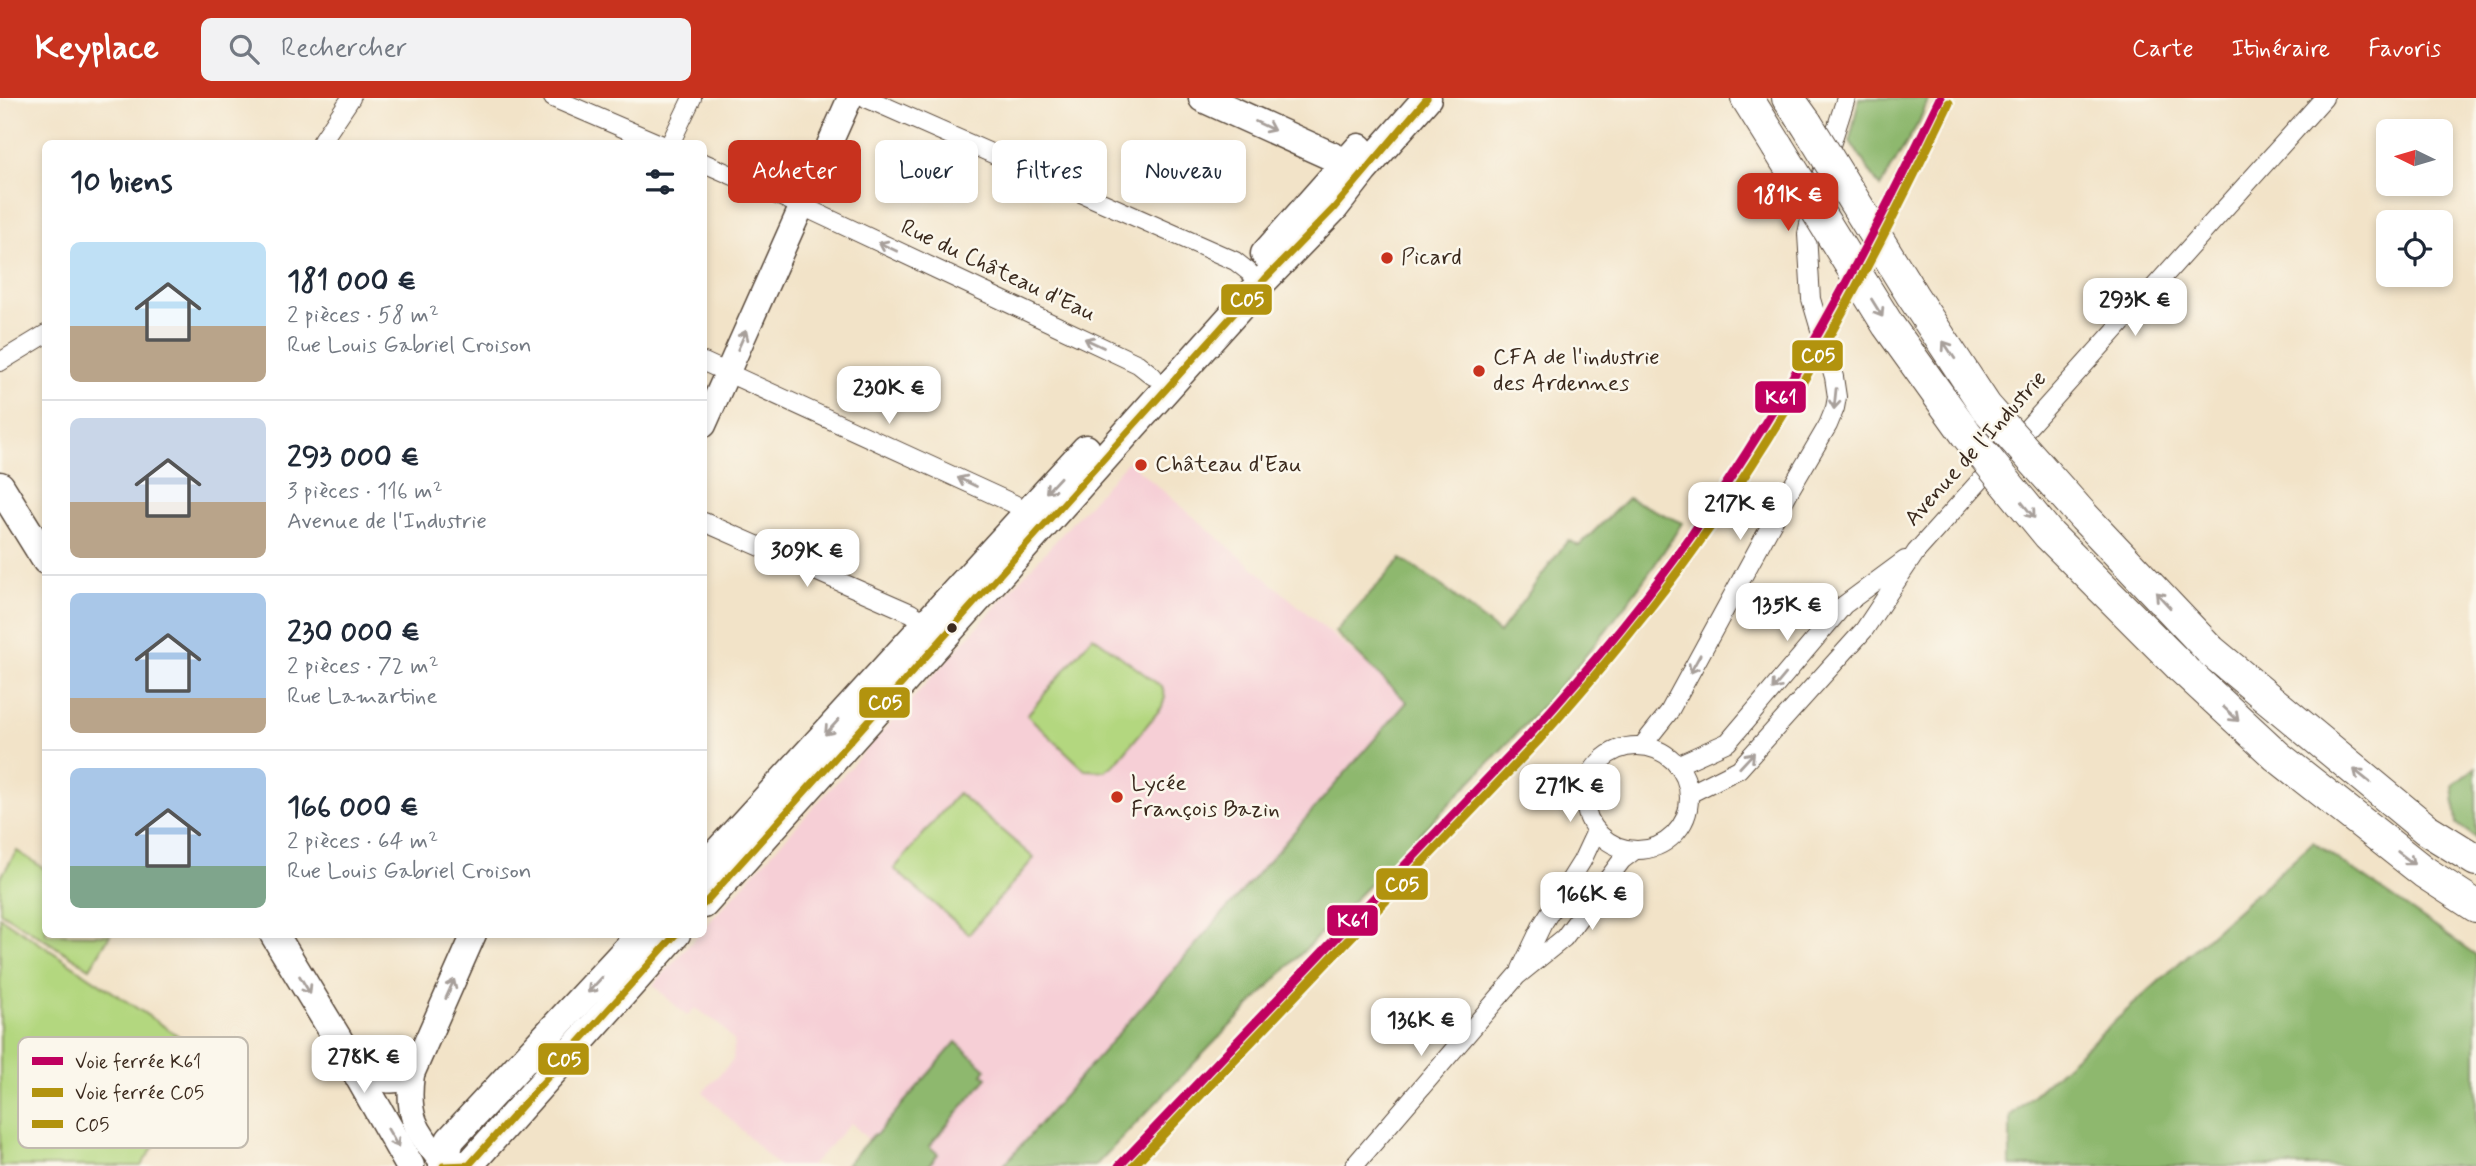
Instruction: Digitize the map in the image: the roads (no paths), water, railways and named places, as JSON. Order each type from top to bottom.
[{"type":"highway","points":[[1747,98],[1888,325],[1967,435],[2049,535],[2181,667],[2277,756],[2424,872],[2476,906]]},
{"type":"highway","points":[[1796,106],[1912,295],[1986,407],[2084,517],[2210,650],[2426,829],[2476,860]]},
{"type":"main road","points":[[1203,98],[1354,167]]},
{"type":"main road","points":[[707,864],[936,629],[1334,208],[1354,167],[1401,98]]},
{"type":"main road","points":[[707,900],[936,629],[1025,515],[1249,272],[1427,98]]},
{"type":"main road","points":[[0,486],[42,547]]},
{"type":"main road","points":[[276,938],[410,1166]]},
{"type":"main road","points":[[444,1166],[469,1165],[636,953],[668,938]]},
{"type":"street","points":[[323,140],[351,98]]},
{"type":"street","points":[[553,98],[651,140]]},
{"type":"street","points":[[672,140],[692,98]]},
{"type":"street","points":[[707,418],[850,98]]},
{"type":"street","points":[[866,98],[1235,261],[1249,272]]},
{"type":"street","points":[[1642,746],[1669,712],[1835,408],[1837,397],[1834,377],[1811,299],[1807,234],[1815,195],[1846,98]]},
{"type":"street","name":"Avenue de l'Industrie","points":[[1689,794],[1739,769],[1864,631],[1916,552],[2324,98]]},
{"type":"street","name":"Rue du Château d'Eau","points":[[707,164],[1139,364],[1153,376]]},
{"type":"street","points":[[0,362],[42,336]]},
{"type":"street","points":[[707,363],[1014,504],[1025,515]]},
{"type":"street","points":[[707,523],[936,629]]},
{"type":"street","name":"Avenue de l'Industrie","points":[[1677,765],[1728,742],[1844,605],[1916,552]]},
{"type":"street","points":[[1642,746],[1655,749],[1677,765],[1689,794],[1688,807],[1676,832],[1665,842],[1651,849],[1620,848],[1596,831],[1587,816],[1584,798],[1591,773],[1608,754],[1625,747],[1642,746]]},
{"type":"street","points":[[1517,976],[1542,925],[1582,861],[1596,831]]},
{"type":"street","points":[[1354,1166],[1517,976],[1563,938],[1622,860],[1635,850]]},
{"type":"street","points":[[444,1166],[411,1117],[409,1097],[412,1074],[472,938]]},
{"type":"street","points":[[336,1036],[360,1063],[385,1080],[399,1082],[412,1074]]},
{"type":"rail line","name":"K61","points":[[1119,1166],[1530,734],[1634,613],[1691,536],[1761,431],[1855,267],[1940,98]]},
{"type":"rail line","name":"C05","points":[[1133,1166],[1538,741],[1660,595],[1734,492],[1802,384],[1864,273],[1949,103]]},
{"type":"place","name":"Picard","points":[[1387,258]]},
{"type":"place","name":"CFA de l'industrie des Ardennes","points":[[1479,371]]},
{"type":"place","name":"Château d'Eau","points":[[1141,465]]},
{"type":"place","name":"Lycée François Bazin","points":[[1117,797]]}]
